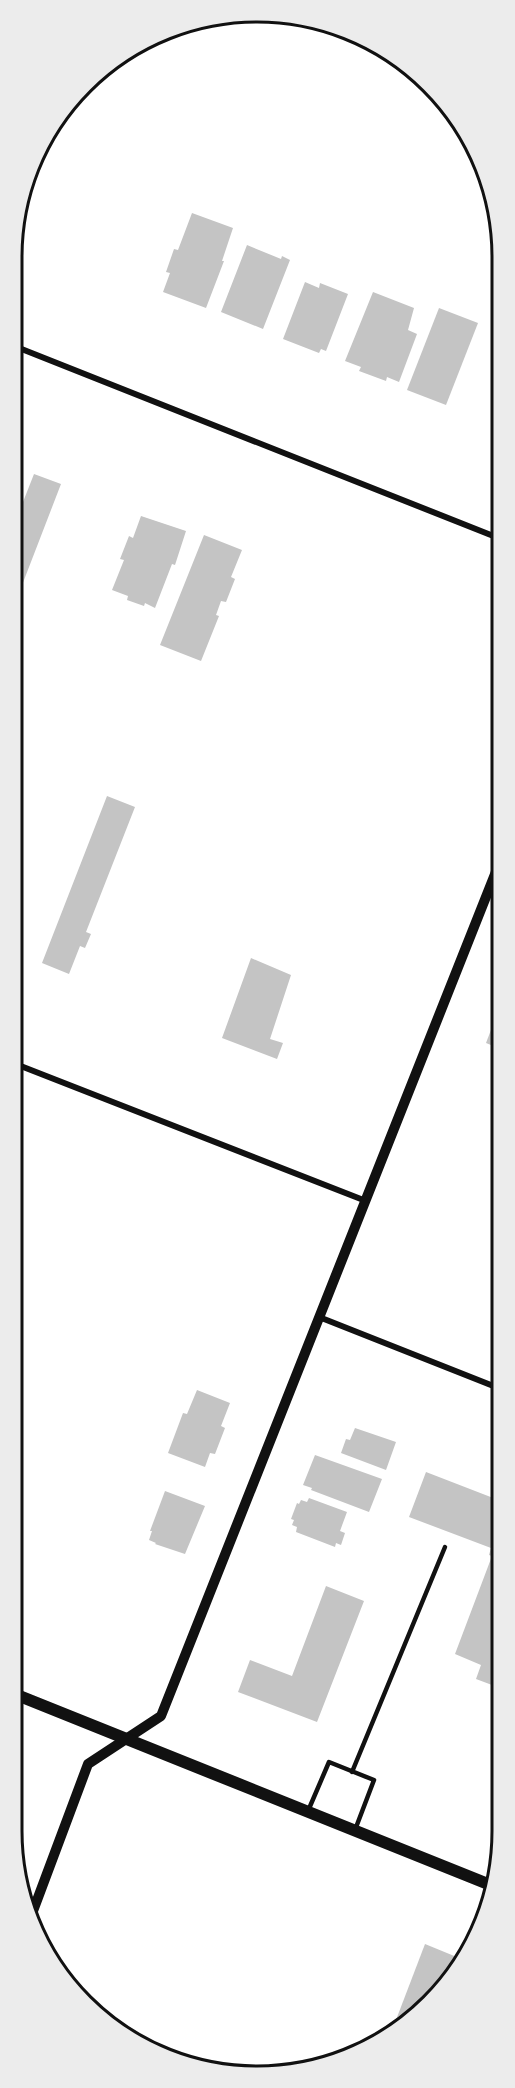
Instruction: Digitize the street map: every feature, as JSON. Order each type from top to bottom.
[{"type":"main road","points":[[22,1697],[486,1883]]},
{"type":"street","points":[[22,349],[492,535]]},
{"type":"street","points":[[35,1906],[88,1764],[161,1716],[492,882]]},
{"type":"street","points":[[22,1067],[366,1201]]},
{"type":"street","points":[[319,1317],[492,1385]]},
{"type":"lane","points":[[352,1772],[445,1547]]},
{"type":"lane","points":[[308,1811],[328,1762],[374,1780],[355,1830]]},
{"type":"building","points":[[192,213],[233,228],[222,261],[224,261],[206,308],[163,292],[170,273],[166,272],[174,249],[178,250]]},
{"type":"building","points":[[247,245],[281,259],[282,256],[290,260],[263,329],[221,312]]},
{"type":"building","points":[[305,282],[319,288],[320,283],[348,294],[326,351],[321,349],[319,353],[283,339]]},
{"type":"building","points":[[373,292],[414,308],[408,330],[417,334],[399,382],[387,377],[386,381],[359,371],[361,367],[345,361]]},
{"type":"building","points":[[439,308],[478,323],[446,405],[407,390]]},
{"type":"building","points":[[34,474],[61,484],[22,585],[22,502]]},
{"type":"building","points":[[141,516],[186,531],[175,565],[172,564],[155,608],[145,603],[144,606],[127,600],[128,596],[112,590],[124,560],[120,559],[129,536],[133,538]]},
{"type":"building","points":[[204,535],[242,550],[231,577],[235,579],[226,602],[221,601],[216,615],[219,616],[201,661],[160,645]]},
{"type":"building","points":[[107,796],[135,807],[86,932],[91,934],[85,948],[80,946],[69,974],[42,963]]},
{"type":"building","points":[[251,958],[291,975],[270,1039],[283,1043],[277,1059],[222,1038]]},
{"type":"building","points":[[492,1027],[492,1045],[486,1043]]},
{"type":"building","points":[[197,1390],[230,1403],[221,1426],[225,1428],[215,1454],[210,1453],[205,1467],[168,1453],[183,1413],[187,1414]]},
{"type":"building","points":[[355,1428],[396,1442],[386,1470],[341,1453],[346,1439],[350,1440]]},
{"type":"building","points":[[315,1455],[382,1479],[369,1512],[303,1485]]},
{"type":"building","points":[[426,1472],[492,1498],[492,1556],[489,1555],[491,1548],[409,1517]]},
{"type":"building","points":[[165,1491],[205,1506],[185,1554],[149,1540],[152,1531],[150,1531]]},
{"type":"building","points":[[309,1498],[347,1512],[340,1531],[345,1533],[341,1545],[336,1543],[335,1547],[296,1532],[297,1527],[292,1525],[294,1520],[291,1519],[297,1503],[299,1504],[301,1500],[307,1502]]},
{"type":"building","points":[[492,1556],[492,1685],[476,1679],[481,1665],[455,1654]]},
{"type":"building","points":[[326,1586],[364,1601],[317,1722],[238,1692],[250,1660],[292,1676]]},
{"type":"building","points":[[425,1944],[456,1957],[424,1997],[396,2021]]}]
